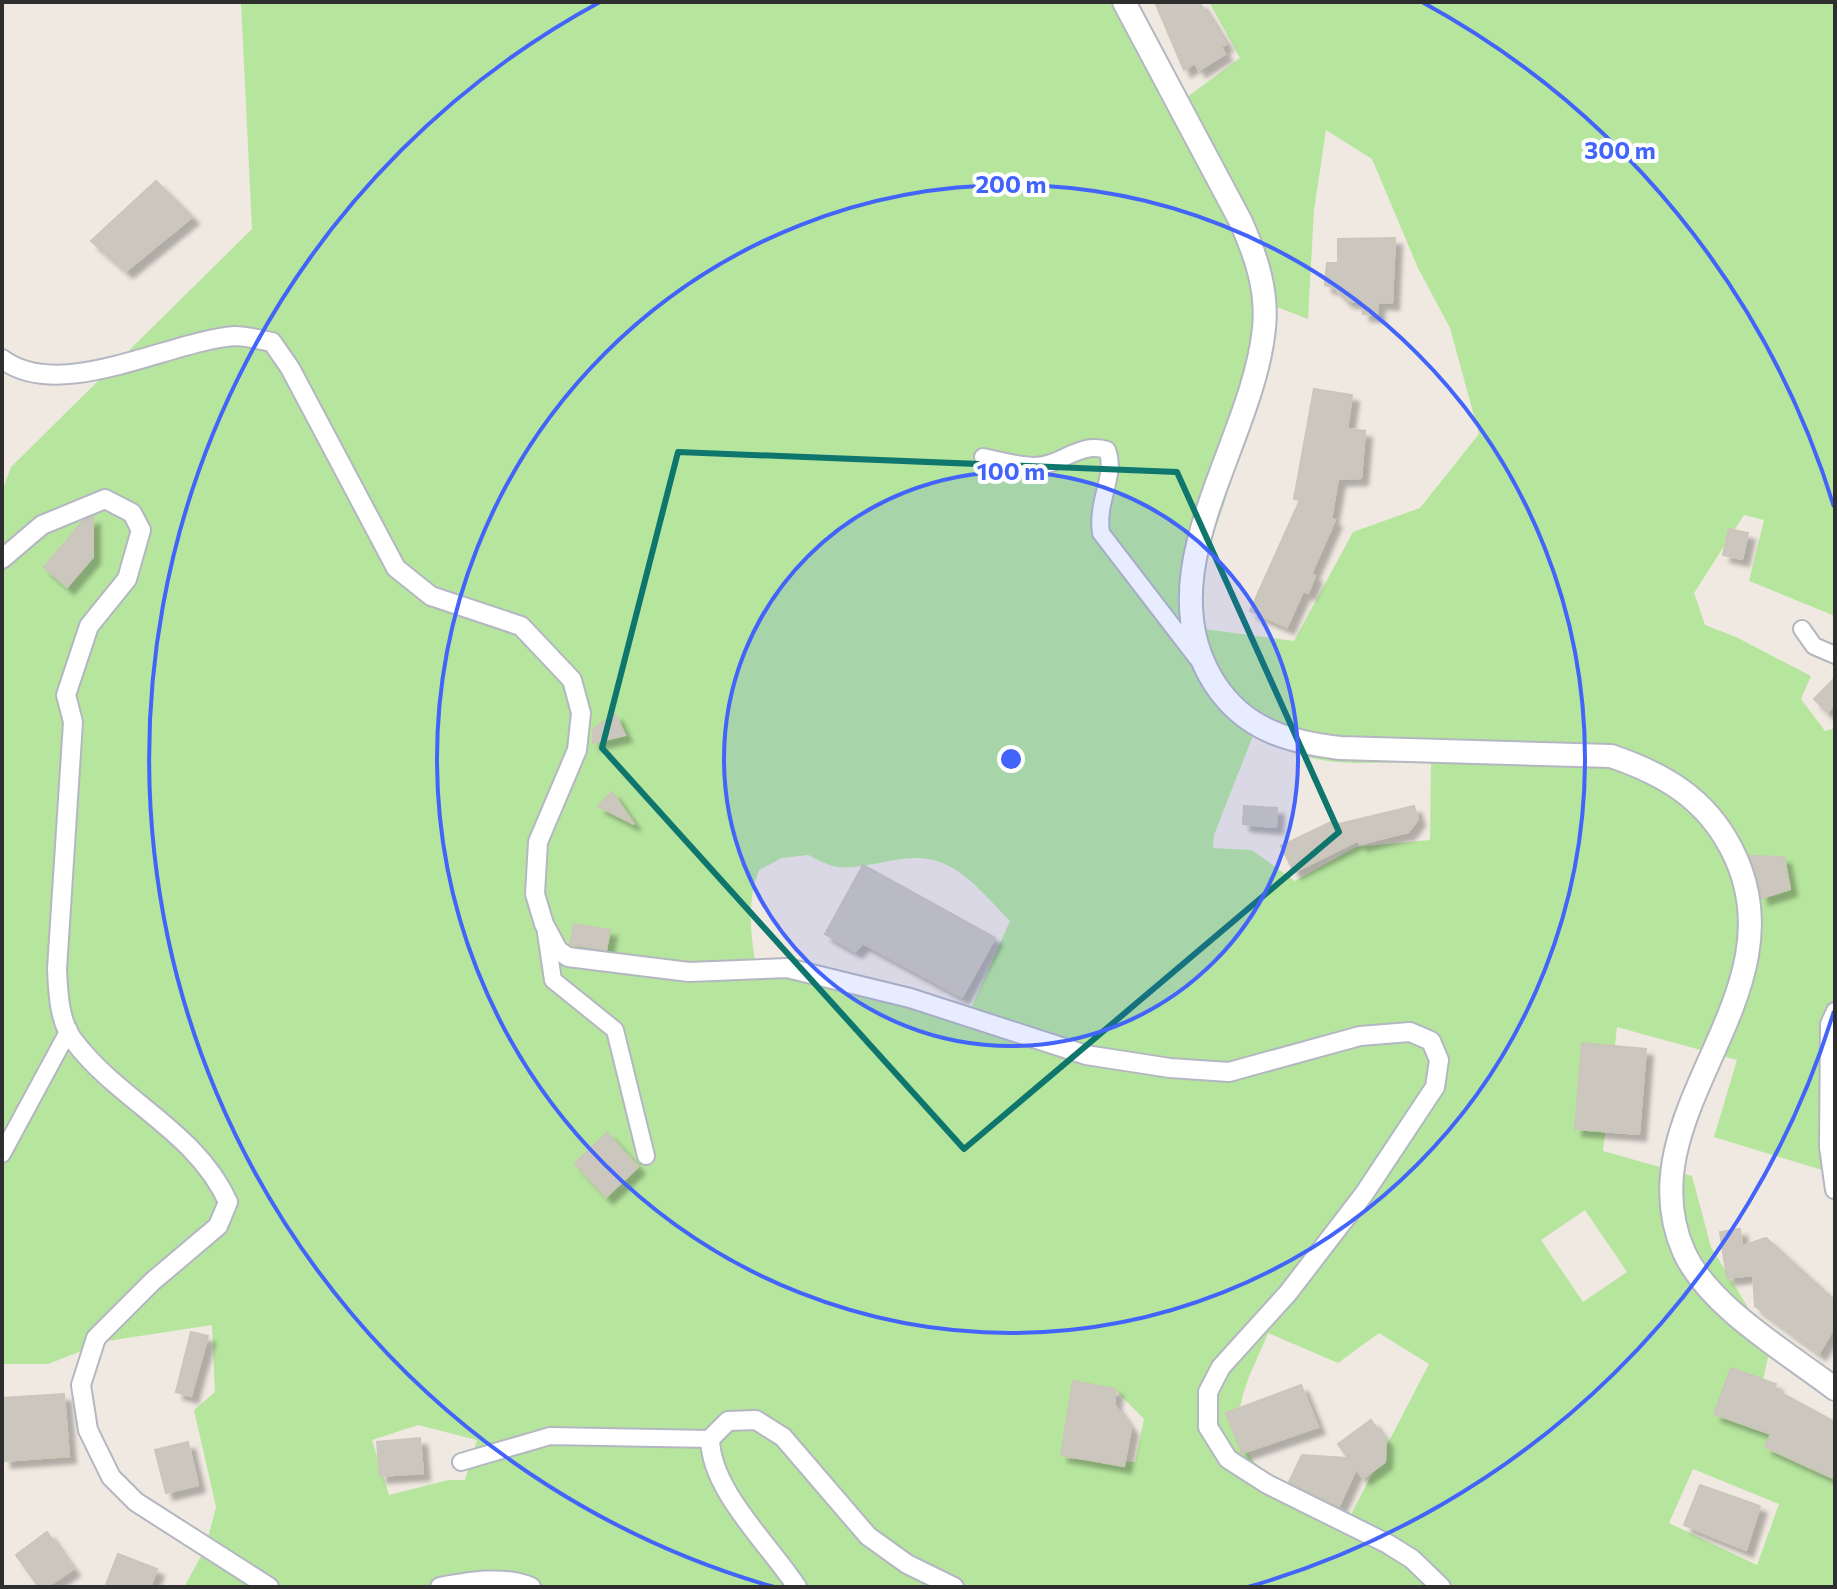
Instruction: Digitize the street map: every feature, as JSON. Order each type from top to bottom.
[{"type":"main road","points":[[1124,2],[1241,222],[1256,256],[1264,292],[1264,329],[1256,365],[1193,562],[1188,613],[1201,662],[1224,698],[1257,726],[1297,743],[1340,748],[1611,756],[1653,770],[1690,794],[1720,827],[1741,866],[1748,894],[1750,953],[1739,995],[1676,1144],[1670,1180],[1673,1217],[1685,1253],[1705,1284],[1732,1310],[1835,1389]]},
{"type":"street","points":[[2,359],[31,374],[64,376],[198,342],[238,336],[272,342],[290,368],[396,568],[431,596],[521,626],[572,680],[581,713],[577,750],[538,842],[535,894],[544,924],[553,980],[615,1030],[646,1156]]},
{"type":"street","points":[[983,457],[1035,466],[1062,460],[1081,448],[1107,450],[1112,463],[1097,511],[1101,533],[1201,662]]},
{"type":"street","points":[[2,559],[42,525],[105,499],[132,513],[141,530],[127,579],[89,626],[66,695],[73,722],[57,969],[59,1001],[72,1039],[119,1086],[170,1126],[219,1181],[228,1202],[218,1226],[153,1281],[96,1338],[81,1385],[88,1430],[111,1477],[136,1502],[269,1587]]},
{"type":"street","points":[[1802,629],[1814,646],[1835,655]]},
{"type":"street","points":[[544,924],[558,950],[583,961],[689,972],[787,968],[910,998],[1086,1055],[1170,1068],[1229,1072],[1360,1036],[1410,1032],[1431,1041],[1439,1060],[1435,1087],[1364,1194],[1288,1293],[1221,1367],[1208,1392],[1208,1427],[1228,1459],[1267,1484],[1388,1544],[1412,1559],[1441,1587]]},
{"type":"street","points":[[1835,1011],[1829,1024],[1828,1147],[1835,1190]]},
{"type":"street","points":[[2,1154],[69,1030]]},
{"type":"street","points":[[797,1587],[720,1482],[710,1461],[710,1439],[728,1421],[756,1420],[783,1437],[868,1536],[907,1564],[954,1587]]},
{"type":"street","points":[[461,1462],[550,1436],[710,1439]]},
{"type":"street","points":[[440,1587],[471,1581],[522,1583],[531,1587]]},
{"type":"highlighted area","points":[[678,452],[1177,472],[1339,832],[964,1149],[602,748]]},
{"type":"green space","points":[[241,2],[1127,2],[1187,97],[1240,58],[1209,2],[1835,2],[1835,616],[1749,581],[1764,520],[1744,515],[1694,593],[1705,625],[1736,637],[1811,676],[1801,699],[1825,731],[1835,728],[1835,1174],[1714,1137],[1737,1060],[1617,1027],[1603,1151],[1692,1176],[1711,1247],[1771,1345],[1753,1422],[1835,1472],[1835,1587],[184,1587],[205,1549],[216,1507],[194,1410],[215,1392],[212,1325],[107,1341],[48,1364],[2,1364],[2,491],[11,467],[252,229]],"holes":[[[1326,130],[1372,159],[1418,268],[1450,328],[1479,434],[1420,508],[1353,532],[1294,641],[1197,628],[1204,562],[1226,498],[1272,305],[1308,319],[1314,210]],[[1254,733],[1276,746],[1319,759],[1361,763],[1431,762],[1430,840],[1356,847],[1295,881],[1252,850],[1213,848],[1214,835]],[[808,855],[838,867],[907,858],[935,860],[966,878],[1010,921],[969,1013],[756,969],[751,907],[759,870],[782,858]],[[1585,1210],[1627,1272],[1583,1302],[1541,1240]],[[1268,1333],[1338,1363],[1379,1333],[1429,1364],[1345,1526],[1289,1492],[1255,1463],[1244,1446],[1239,1426],[1246,1385]],[[1073,1387],[1114,1389],[1144,1419],[1135,1462],[1068,1459]],[[418,1425],[477,1440],[465,1480],[448,1480],[389,1495],[372,1440]],[[1693,1469],[1779,1504],[1757,1565],[1669,1523]]]},
{"type":"building","points":[[1155,2],[1199,2],[1226,44],[1221,47],[1225,54],[1199,70],[1195,63],[1184,70]]},
{"type":"building","points":[[156,181],[192,217],[126,271],[91,241]]},
{"type":"building","points":[[1395,238],[1392,303],[1378,302],[1377,315],[1363,314],[1362,303],[1346,300],[1335,288],[1325,285],[1327,263],[1338,263],[1338,239]]},
{"type":"building","points":[[1314,389],[1352,395],[1347,429],[1365,431],[1361,478],[1338,479],[1331,519],[1335,520],[1311,574],[1315,576],[1308,593],[1303,591],[1287,627],[1250,611],[1300,500],[1294,499]]},
{"type":"building","points":[[93,517],[93,557],[67,587],[44,567],[83,521]]},
{"type":"building","points":[[1729,529],[1748,533],[1742,559],[1723,555]]},
{"type":"building","points":[[1835,678],[1835,704],[1827,712],[1814,699]]},
{"type":"building","points":[[615,714],[625,735],[593,743],[593,729]]},
{"type":"building","points":[[612,792],[634,824],[598,806]]},
{"type":"building","points":[[1244,806],[1277,808],[1276,827],[1243,824]]},
{"type":"building","points":[[1414,806],[1418,819],[1408,832],[1360,844],[1359,840],[1294,872],[1281,846],[1333,821],[1335,825]]},
{"type":"building","points":[[1750,856],[1784,857],[1790,889],[1762,898]]},
{"type":"building","points":[[863,865],[995,938],[962,997],[863,943],[855,951],[825,934]]},
{"type":"building","points":[[574,924],[610,930],[606,950],[570,944]]},
{"type":"building","points":[[1582,1043],[1646,1049],[1639,1134],[1575,1129]]},
{"type":"building","points":[[607,1133],[638,1167],[606,1197],[575,1163]]},
{"type":"building","points":[[1740,1229],[1742,1246],[1766,1238],[1832,1298],[1835,1326],[1819,1353],[1755,1306],[1753,1275],[1727,1278],[1720,1232]]},
{"type":"building","points":[[191,1332],[208,1336],[191,1396],[176,1392]]},
{"type":"building","points":[[1731,1368],[1776,1384],[1774,1389],[1835,1422],[1835,1479],[1765,1447],[1771,1434],[1714,1414]]},
{"type":"building","points":[[1073,1381],[1116,1389],[1114,1404],[1131,1428],[1124,1466],[1061,1455]]},
{"type":"building","points":[[1301,1385],[1318,1427],[1242,1453],[1226,1413]]},
{"type":"building","points":[[64,1394],[69,1456],[4,1461],[2,1398]]},
{"type":"building","points":[[1371,1420],[1386,1441],[1385,1462],[1363,1478],[1356,1469],[1339,1506],[1289,1482],[1302,1455],[1348,1458],[1338,1444]]},
{"type":"building","points":[[420,1438],[423,1473],[380,1476],[377,1442]]},
{"type":"building","points":[[188,1442],[198,1485],[166,1493],[155,1450]]},
{"type":"building","points":[[1700,1485],[1760,1506],[1746,1550],[1684,1525]]},
{"type":"building","points":[[47,1532],[73,1569],[47,1587],[39,1587],[16,1555]]},
{"type":"building","points":[[118,1554],[157,1569],[150,1587],[105,1587]]}]
